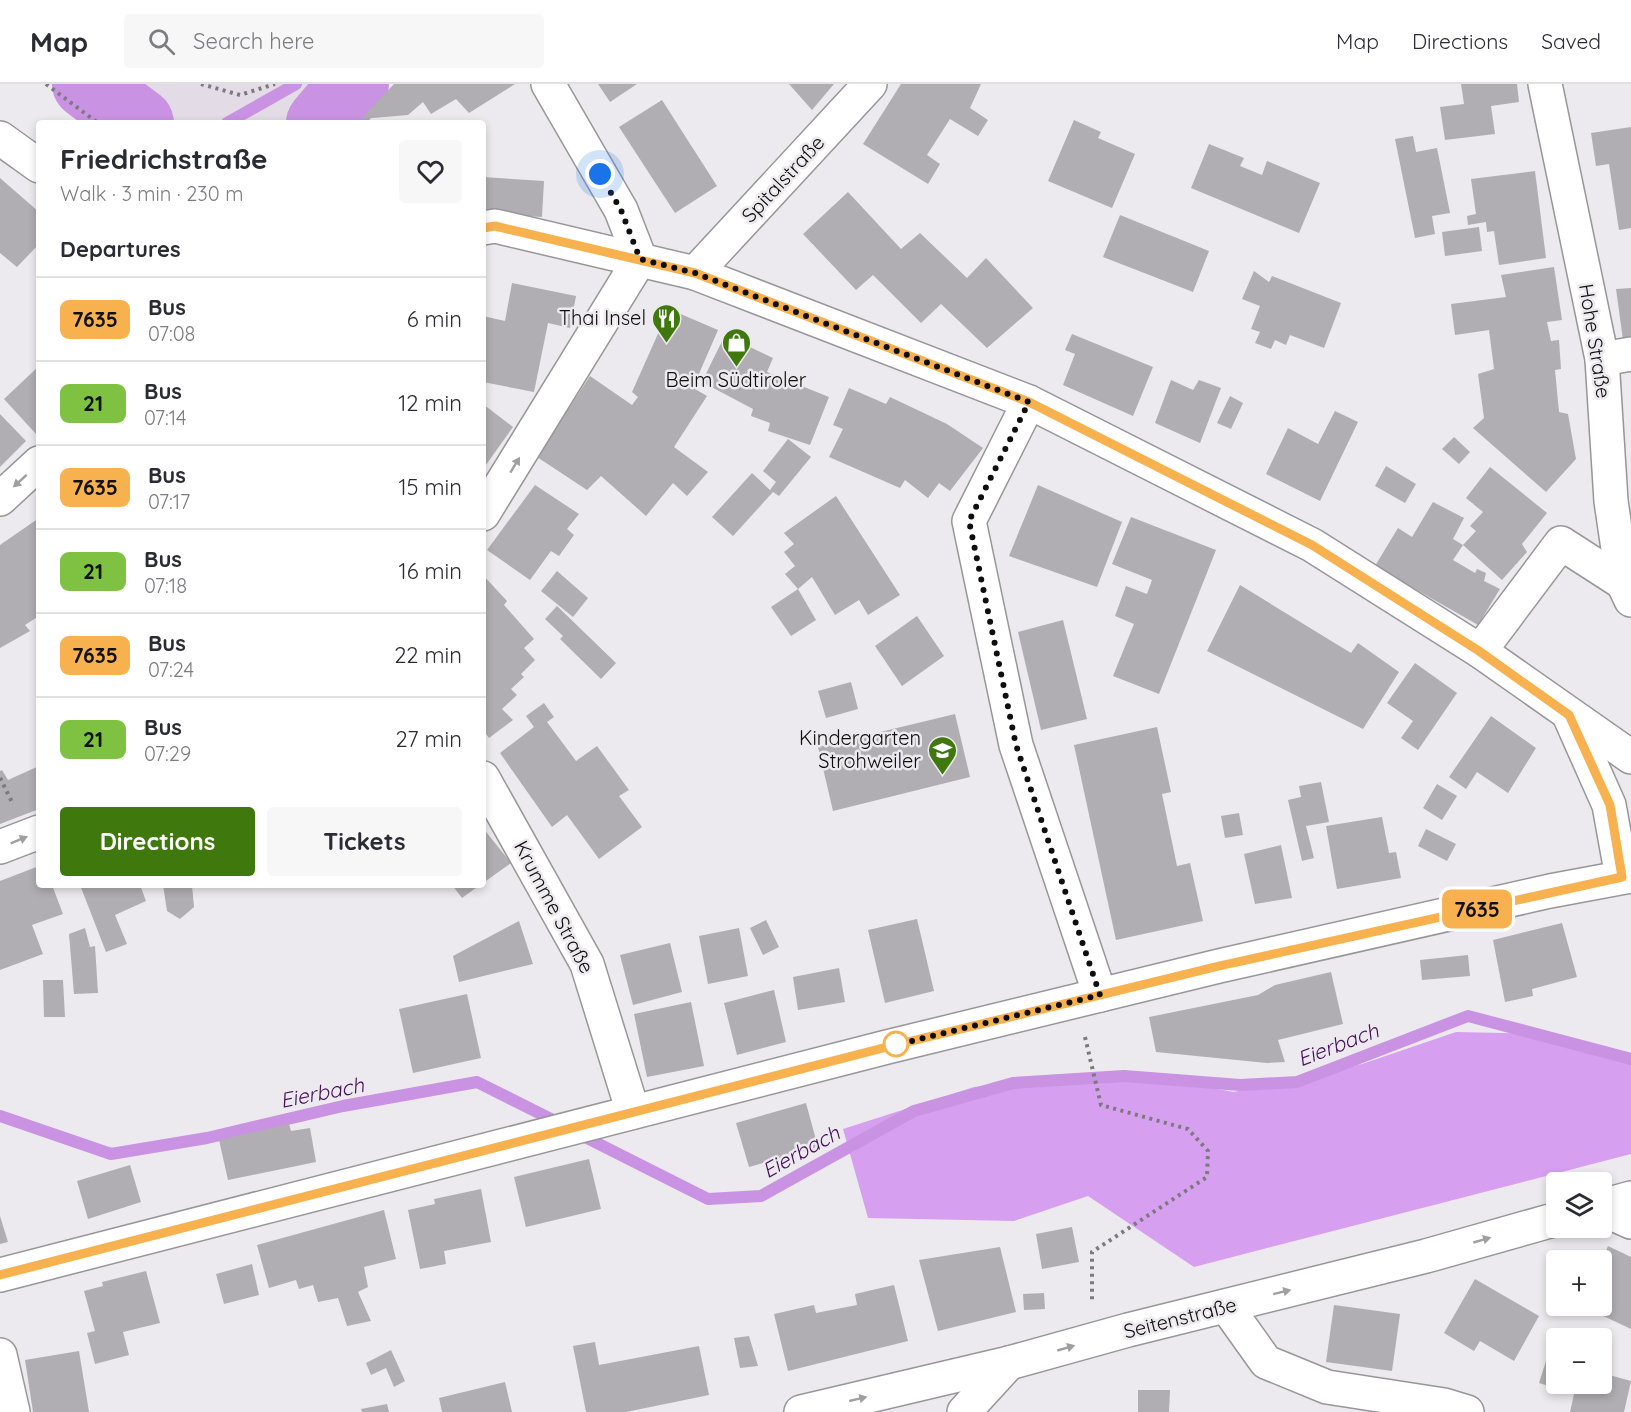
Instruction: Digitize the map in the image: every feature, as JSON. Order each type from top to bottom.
[{"type":"street","points":[[548,84],[621,210],[640,259]]},
{"type":"street","name":"Spitalstraße","points":[[695,273],[870,84]]},
{"type":"street","name":"Hohe Straße","points":[[1545,84],[1616,357],[1611,501],[1627,592]]},
{"type":"street","points":[[0,138],[36,164]]},
{"type":"street","points":[[486,228],[495,226],[695,273],[1029,402],[1312,545],[1479,651],[1631,757]]},
{"type":"street","points":[[486,509],[640,259]]},
{"type":"street","points":[[1029,402],[969,521],[1016,745],[1100,995]]},
{"type":"street","points":[[0,498],[36,466]]},
{"type":"street","points":[[1479,651],[1561,543],[1627,592]]},
{"type":"street","points":[[0,1275],[475,1152],[1100,995],[1219,966],[1626,877],[1610,805],[1569,715]]},
{"type":"street","name":"Krumme Straße","points":[[486,782],[587,964],[633,1112]]},
{"type":"street","points":[[0,848],[36,833]]},
{"type":"street","points":[[1612,1205],[1631,1198]]},
{"type":"street","points":[[1612,1213],[1631,1222]]},
{"type":"street","name":"Seitenstraße","points":[[801,1412],[1010,1364],[1128,1330],[1426,1256],[1546,1222]]},
{"type":"street","points":[[1226,1306],[1266,1362],[1327,1387],[1444,1405],[1467,1412]]},
{"type":"street","points":[[0,1355],[14,1412]]},
{"type":"street","points":[[964,1412],[1010,1364]]},
{"type":"path","points":[[46,84],[93,120]]},
{"type":"path","points":[[201,84],[240,95],[275,84]]},
{"type":"path","points":[[1087,1036],[1101,1105],[1188,1129],[1208,1151],[1207,1177],[1092,1252],[1090,1300],[1128,1330]]},
{"type":"shaded area","points":[[87,84],[354,84],[324,120],[135,120]]},
{"type":"shaded area","points":[[1456,1032],[1544,1034],[1631,1061],[1631,1154],[1561,1172],[1546,1172],[1546,1176],[1194,1267],[1088,1196],[1014,1221],[868,1218],[843,1129],[974,1087],[1123,1072],[1234,1092],[1362,1064]]},
{"type":"building","points":[[394,84],[515,84],[469,113],[456,99],[431,114],[423,102],[408,115],[361,119]]},
{"type":"building","points":[[598,84],[637,84],[610,102]]},
{"type":"building","points":[[789,84],[834,84],[812,110]]},
{"type":"building","points":[[901,84],[981,84],[970,108],[988,120],[978,136],[950,119],[927,155],[940,164],[928,184],[863,144]]},
{"type":"building","points":[[1461,84],[1517,84],[1519,102],[1491,106],[1495,134],[1445,140],[1440,107],[1464,104]]},
{"type":"building","points":[[662,100],[717,186],[675,213],[619,127]]},
{"type":"building","points":[[1074,120],[1101,132],[1098,138],[1135,154],[1112,208],[1048,181]]},
{"type":"building","points":[[1631,127],[1631,228],[1619,230],[1609,164],[1596,166],[1591,133]]},
{"type":"building","points":[[1413,136],[1416,152],[1437,148],[1450,213],[1432,216],[1435,234],[1415,238],[1395,139]]},
{"type":"building","points":[[1209,144],[1244,158],[1240,166],[1262,175],[1267,161],[1320,183],[1299,233],[1191,188]]},
{"type":"building","points":[[1535,171],[1546,258],[1499,265],[1494,231],[1487,232],[1486,222],[1468,225],[1467,216],[1476,214],[1471,179]]},
{"type":"building","points":[[486,177],[544,181],[542,217],[486,214]]},
{"type":"building","points":[[0,178],[36,209],[36,247],[17,267],[0,253]]},
{"type":"building","points":[[848,192],[901,249],[920,233],[967,278],[986,258],[1033,308],[987,348],[941,304],[921,323],[873,275],[856,290],[803,234]]},
{"type":"building","points":[[1120,215],[1209,251],[1193,292],[1103,257]]},
{"type":"building","points":[[1479,227],[1482,251],[1445,256],[1442,232]]},
{"type":"building","points":[[1554,267],[1562,320],[1547,322],[1551,341],[1559,340],[1561,369],[1555,370],[1559,412],[1568,414],[1576,459],[1546,492],[1473,428],[1484,418],[1478,374],[1494,369],[1489,330],[1455,335],[1451,304],[1506,297],[1501,275]]},
{"type":"building","points":[[1254,271],[1269,282],[1272,276],[1341,303],[1324,348],[1290,335],[1286,345],[1275,340],[1271,349],[1255,343],[1260,332],[1251,329],[1260,306],[1242,299]]},
{"type":"building","points":[[512,283],[576,296],[570,328],[548,323],[534,392],[486,383],[486,317],[505,321]]},
{"type":"building","points":[[1631,288],[1631,338],[1623,340],[1616,289]]},
{"type":"building","points":[[669,309],[718,330],[698,376],[690,386],[707,396],[674,447],[708,472],[687,496],[673,483],[646,516],[601,476],[587,490],[537,457],[590,376],[632,405],[638,397],[632,392]]},
{"type":"building","points":[[1072,334],[1153,367],[1133,416],[1063,385],[1075,354],[1065,350]]},
{"type":"building","points":[[725,335],[773,358],[767,372],[829,397],[810,445],[768,431],[770,423],[751,416],[753,409],[702,382]]},
{"type":"building","points":[[36,369],[36,434],[4,399]]},
{"type":"building","points":[[1171,380],[1193,390],[1199,380],[1221,388],[1200,443],[1155,423]]},
{"type":"building","points":[[849,388],[886,404],[890,397],[947,424],[983,448],[950,491],[939,483],[928,498],[905,480],[900,488],[829,457],[843,429],[833,425]]},
{"type":"building","points":[[1230,396],[1243,403],[1231,429],[1217,423]]},
{"type":"building","points":[[486,406],[513,427],[486,465]]},
{"type":"building","points":[[1335,411],[1358,422],[1320,501],[1266,474],[1288,428],[1318,444]]},
{"type":"building","points":[[0,414],[26,441],[0,467]]},
{"type":"building","points":[[1454,437],[1470,452],[1459,464],[1442,449]]},
{"type":"building","points":[[788,439],[811,457],[779,496],[773,492],[733,536],[712,517],[752,473],[770,490],[776,482],[763,471]]},
{"type":"building","points":[[1386,466],[1416,484],[1405,503],[1375,486]]},
{"type":"building","points":[[1490,467],[1547,513],[1522,544],[1527,552],[1502,580],[1463,545],[1476,531],[1470,526],[1483,512],[1466,498]]},
{"type":"building","points":[[535,485],[579,514],[567,529],[574,535],[559,556],[551,551],[530,580],[487,550]]},
{"type":"building","points":[[1038,485],[1122,522],[1097,587],[1009,556]]},
{"type":"building","points":[[836,496],[900,595],[868,615],[859,600],[835,615],[812,577],[798,589],[785,574],[795,566],[784,552],[794,544],[784,533]]},
{"type":"building","points":[[1433,502],[1464,518],[1453,539],[1463,545],[1453,560],[1475,573],[1477,569],[1486,573],[1484,581],[1500,589],[1478,625],[1375,566],[1398,528],[1412,537]]},
{"type":"building","points":[[1131,517],[1216,550],[1159,694],[1113,676],[1134,624],[1115,616],[1126,586],[1147,594],[1152,580],[1112,564]]},
{"type":"building","points":[[36,520],[36,618],[25,625],[30,631],[0,648],[0,545]]},
{"type":"building","points":[[557,571],[588,598],[573,617],[541,591]]},
{"type":"building","points":[[486,578],[507,601],[504,605],[534,639],[524,648],[535,660],[521,674],[524,677],[511,689],[517,695],[502,709],[513,720],[489,738],[486,734]]},
{"type":"building","points":[[1240,585],[1351,653],[1358,643],[1399,672],[1363,729],[1207,651]]},
{"type":"building","points":[[798,589],[816,620],[791,636],[771,607]]},
{"type":"building","points":[[557,606],[616,663],[601,679],[560,639],[563,636],[545,619]]},
{"type":"building","points":[[917,616],[944,656],[902,686],[875,646]]},
{"type":"building","points":[[1063,620],[1087,719],[1041,730],[1018,632]]},
{"type":"building","points":[[1415,663],[1457,693],[1418,750],[1401,738],[1413,721],[1387,703]]},
{"type":"building","points":[[851,682],[858,709],[826,718],[818,691]]},
{"type":"building","points":[[544,703],[554,717],[547,722],[576,761],[597,746],[629,790],[619,796],[642,827],[599,859],[567,815],[552,827],[500,753],[534,727],[526,716]]},
{"type":"building","points":[[955,714],[970,777],[833,811],[818,747]]},
{"type":"building","points":[[1491,716],[1536,748],[1508,793],[1477,772],[1466,789],[1449,777]]},
{"type":"building","points":[[1157,727],[1171,792],[1162,794],[1177,866],[1190,863],[1203,921],[1116,940],[1074,745]]},
{"type":"building","points":[[36,767],[36,810],[0,824],[0,771],[2,770],[8,780]]},
{"type":"building","points":[[1321,782],[1329,822],[1306,826],[1314,858],[1302,861],[1288,800],[1301,797],[1299,786]]},
{"type":"building","points":[[1437,784],[1457,796],[1442,820],[1423,808]]},
{"type":"building","points":[[1239,813],[1243,835],[1225,838],[1221,816]]},
{"type":"building","points":[[1382,817],[1389,853],[1396,852],[1401,878],[1337,889],[1326,826]]},
{"type":"building","points":[[1426,829],[1456,844],[1447,861],[1418,846]]},
{"type":"building","points":[[486,832],[511,863],[486,881]]},
{"type":"building","points":[[1281,845],[1292,898],[1255,904],[1244,854]]},
{"type":"building","points":[[36,867],[36,888],[53,888],[63,914],[32,925],[43,954],[0,970],[0,881]]},
{"type":"building","points":[[81,888],[141,888],[146,901],[115,915],[127,944],[106,952]]},
{"type":"building","points":[[163,888],[192,888],[194,907],[180,919],[167,911]]},
{"type":"building","points":[[454,888],[476,888],[462,898]]},
{"type":"building","points":[[917,919],[934,991],[885,1003],[868,930]]},
{"type":"building","points":[[766,920],[779,947],[763,955],[750,928]]},
{"type":"building","points":[[519,921],[533,964],[459,982],[453,956]]},
{"type":"building","points":[[1562,923],[1577,977],[1532,989],[1533,996],[1505,1002],[1493,940]]},
{"type":"building","points":[[85,928],[90,947],[95,946],[98,993],[74,994],[69,934]]},
{"type":"building","points":[[739,928],[748,976],[708,984],[699,936]]},
{"type":"building","points":[[670,943],[682,992],[633,1005],[620,955]]},
{"type":"building","points":[[1468,955],[1470,976],[1422,980],[1420,960]]},
{"type":"building","points":[[839,968],[845,1002],[798,1010],[793,977]]},
{"type":"building","points":[[1331,972],[1343,1024],[1278,1040],[1285,1062],[1267,1063],[1156,1052],[1149,1017],[1258,995],[1275,985]]},
{"type":"building","points":[[43,980],[63,980],[65,1017],[44,1017]]},
{"type":"building","points":[[774,990],[786,1042],[737,1055],[724,1003]]},
{"type":"building","points":[[467,994],[481,1058],[413,1073],[399,1009]]},
{"type":"building","points":[[691,1002],[704,1066],[647,1077],[634,1014]]},
{"type":"building","points":[[806,1103],[818,1147],[749,1167],[736,1123]]},
{"type":"building","points":[[289,1124],[291,1131],[310,1128],[316,1162],[228,1180],[219,1140]]},
{"type":"building","points":[[589,1159],[601,1209],[526,1227],[514,1177]]},
{"type":"building","points":[[130,1165],[141,1202],[88,1219],[77,1181]]},
{"type":"building","points":[[481,1189],[491,1242],[444,1251],[446,1264],[420,1269],[408,1210],[435,1204],[434,1199]]},
{"type":"building","points":[[384,1210],[396,1259],[364,1267],[368,1287],[358,1292],[371,1321],[347,1326],[338,1298],[318,1302],[313,1285],[299,1289],[296,1280],[269,1288],[257,1245]]},
{"type":"building","points":[[0,1216],[8,1242],[0,1244]]},
{"type":"building","points":[[1072,1227],[1079,1262],[1042,1269],[1036,1234]]},
{"type":"building","points":[[1608,1246],[1631,1257],[1631,1329],[1603,1316],[1612,1316],[1612,1250],[1606,1250]]},
{"type":"building","points":[[1000,1247],[1016,1312],[938,1331],[919,1260]]},
{"type":"building","points":[[252,1264],[259,1295],[224,1304],[216,1274]]},
{"type":"building","points":[[146,1271],[160,1323],[123,1332],[129,1355],[95,1364],[87,1333],[95,1331],[84,1291],[103,1286],[102,1282]]},
{"type":"building","points":[[1475,1279],[1539,1316],[1514,1361],[1480,1341],[1474,1351],[1444,1333]]},
{"type":"building","points":[[894,1285],[908,1341],[788,1371],[774,1314],[814,1305],[816,1313],[857,1305],[855,1294]]},
{"type":"building","points":[[1044,1293],[1045,1309],[1024,1310],[1023,1294]]},
{"type":"building","points":[[1334,1305],[1400,1314],[1392,1371],[1326,1362]]},
{"type":"building","points":[[749,1336],[758,1366],[740,1368],[734,1338]]},
{"type":"building","points":[[595,1342],[599,1365],[699,1346],[709,1395],[626,1412],[586,1412],[573,1346]]},
{"type":"building","points":[[391,1350],[405,1381],[394,1387],[386,1368],[371,1375],[366,1363]]},
{"type":"building","points":[[79,1351],[89,1412],[33,1412],[25,1360]]},
{"type":"building","points":[[1546,1361],[1546,1385],[1539,1383]]},
{"type":"building","points":[[1612,1376],[1631,1381],[1624,1412],[1570,1412],[1574,1394],[1612,1394]]},
{"type":"building","points":[[505,1382],[512,1412],[442,1412],[439,1398]]},
{"type":"building","points":[[1138,1390],[1170,1390],[1169,1412],[1138,1412]]},
{"type":"building","points":[[387,1404],[389,1412],[362,1412],[361,1409]]},
{"type":"waterway","points":[[87,84],[135,120]]},
{"type":"waterway","points":[[232,120],[296,84]]},
{"type":"waterway","points":[[324,120],[354,84]]},
{"type":"waterway","name":"Eierbach","points":[[579,1134],[708,1199],[761,1196],[914,1111],[1013,1083],[1124,1076],[1240,1085],[1297,1082],[1468,1016],[1631,1059]]},
{"type":"waterway","name":"Eierbach","points":[[0,1116],[111,1154],[207,1138],[343,1106],[477,1082],[561,1124]]},
{"type":"bus line","name":"7635","points":[[0,1275],[1035,1010],[1550,891],[1622,877],[1610,805],[1569,715],[1479,651],[1312,545],[1029,402],[695,273],[495,226],[486,228]]},
{"type":"place","name":"Thai Insel","points":[[667,344]]},
{"type":"place","name":"Beim Südtiroler","points":[[736,368]]},
{"type":"place","name":"Kindergarten Strohweiler","points":[[942,776]]},
{"type":"route","points":[[600,174],[621,210],[640,259],[695,273],[1029,402],[969,521],[1016,745],[1100,995],[887,1047],[896,1044]]}]
